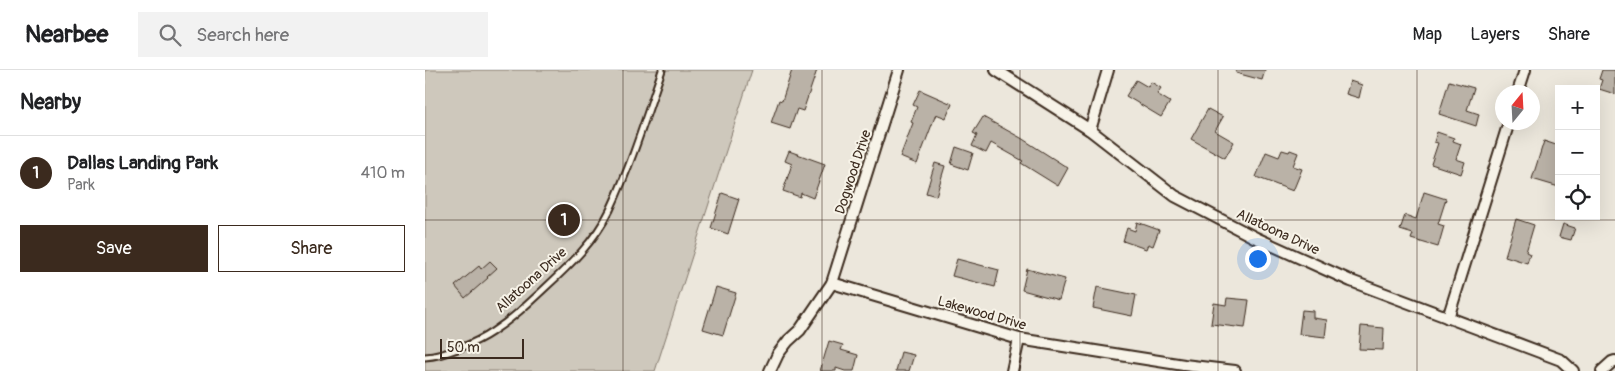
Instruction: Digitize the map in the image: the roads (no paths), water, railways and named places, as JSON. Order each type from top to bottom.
[{"type":"street","name":"Dogwood Drive","points":[[832,283],[899,70]]},
{"type":"street","name":"Allatoona Drive","points":[[996,70],[1090,130],[1175,196],[1256,238],[1351,281],[1561,360],[1573,371]]},
{"type":"street","points":[[1090,130],[1108,70]]},
{"type":"street","points":[[1520,85],[1525,70]]},
{"type":"street","points":[[1447,318],[1506,130]]},
{"type":"street","name":"Lakewood Drive","points":[[832,283],[1019,339],[1184,365],[1235,371]]},
{"type":"street","points":[[770,371],[778,354],[788,340],[800,330],[832,283]]},
{"type":"street","points":[[1012,371],[1019,339]]},
{"type":"street","points":[[1602,371],[1611,362],[1615,361]]},
{"type":"lane","name":"Allatoona Drive","points":[[425,357],[448,352],[491,333],[518,313],[588,246],[610,211],[634,151],[662,70]]},
{"type":"place","name":"Dallas Landing Park","points":[[564,220]]}]
